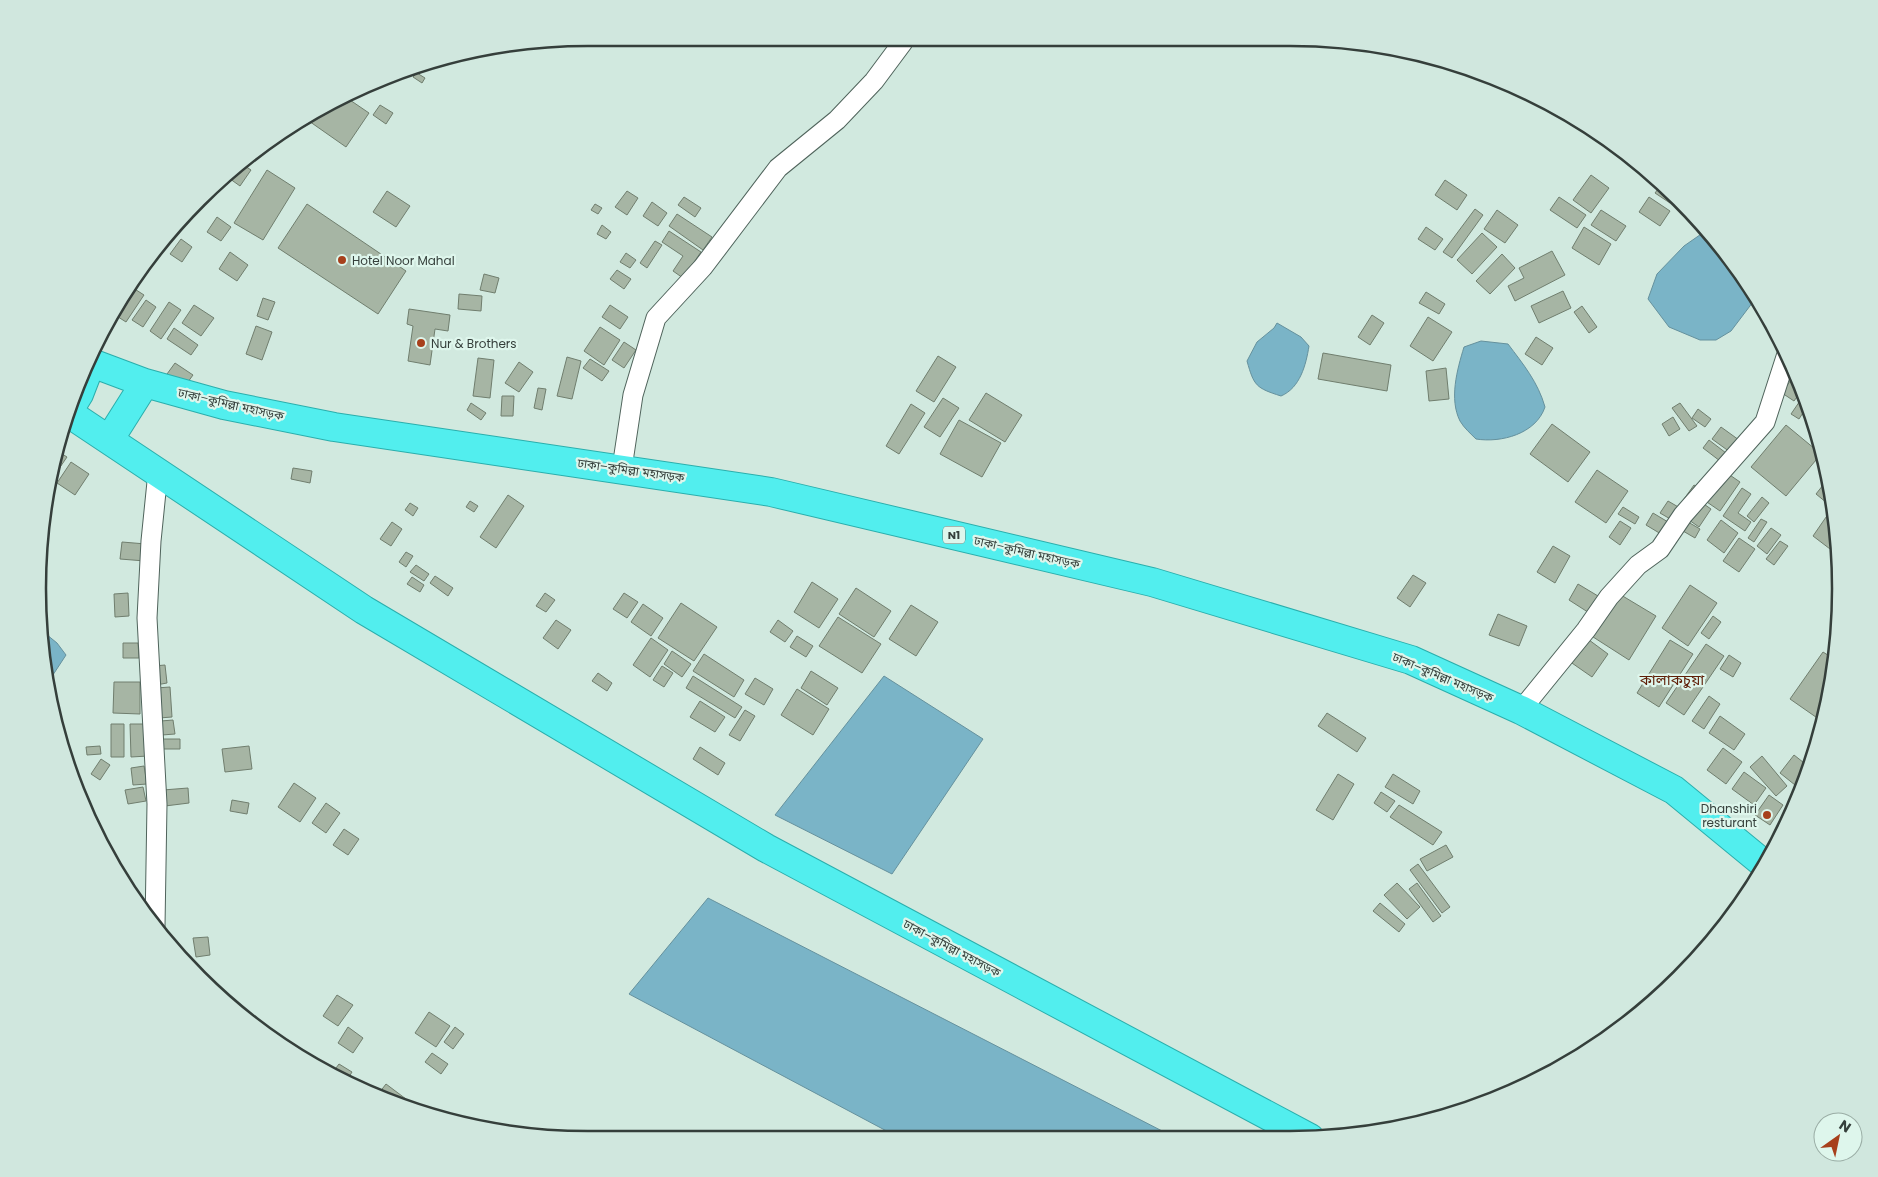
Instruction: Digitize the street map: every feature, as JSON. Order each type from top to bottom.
[{"type":"highway","name":"ঢাকা–কুমিল্লা মহাসড়ক","points":[[95,364],[145,383],[224,405],[334,427],[622,468],[771,492],[1152,582],[1410,660],[1521,710],[1674,790],[1759,860]]},
{"type":"highway","points":[[109,440],[145,383]]},
{"type":"highway","name":"ঢাকা–কুমিল্লা মহাসড়ক","points":[[74,417],[364,610],[766,848],[1297,1131]]},
{"type":"street","points":[[622,468],[633,395],[656,318],[703,267],[778,168],[837,120],[874,82],[900,46]]},
{"type":"street","points":[[1521,710],[1586,630],[1609,598],[1638,565],[1660,549],[1683,515],[1765,422],[1783,366]]},
{"type":"street","points":[[155,915],[157,804],[147,618],[151,541],[158,472]]},
{"type":"water","points":[[1700,235],[1720,258],[1751,304],[1731,331],[1716,340],[1700,340],[1669,327],[1648,299],[1657,274],[1684,246]]},
{"type":"water","points":[[1277,323],[1301,337],[1309,346],[1301,375],[1293,387],[1281,396],[1266,391],[1257,385],[1247,361],[1257,342],[1274,328]]},
{"type":"water","points":[[1481,341],[1508,344],[1530,374],[1542,398],[1545,407],[1540,416],[1534,424],[1516,435],[1486,440],[1476,439],[1460,421],[1455,403],[1455,384],[1459,365],[1464,347]]},
{"type":"water","points":[[48,636],[57,643],[66,655],[54,674]]},
{"type":"water","points":[[884,676],[983,739],[892,874],[775,815]]},
{"type":"water","points":[[708,898],[1162,1131],[887,1131],[629,994]]},
{"type":"building","points":[[418,74],[425,78],[422,83],[413,77]]},
{"type":"building","points":[[351,101],[369,113],[346,147],[311,123]]},
{"type":"building","points":[[380,105],[393,113],[386,124],[373,115]]},
{"type":"building","points":[[247,167],[251,170],[240,186],[232,180]]},
{"type":"building","points":[[267,170],[295,188],[263,240],[234,223]]},
{"type":"building","points":[[1591,175],[1609,188],[1591,213],[1573,200]]},
{"type":"building","points":[[1445,180],[1467,195],[1457,210],[1435,195]]},
{"type":"building","points":[[1657,190],[1670,203],[1670,203],[1655,193]]},
{"type":"building","points":[[387,191],[410,206],[396,227],[373,212]]},
{"type":"building","points":[[627,191],[638,198],[627,215],[615,207]]},
{"type":"building","points":[[684,197],[701,208],[695,217],[678,205]]},
{"type":"building","points":[[1559,197],[1586,215],[1577,228],[1550,210]]},
{"type":"building","points":[[1649,197],[1670,211],[1660,226],[1639,212]]},
{"type":"building","points":[[652,202],[667,213],[658,226],[643,216]]},
{"type":"building","name":"Hotel Noor Mahal","points":[[307,204],[406,271],[378,314],[278,248]]},
{"type":"building","points":[[595,204],[602,208],[598,214],[591,210]]},
{"type":"building","points":[[1475,209],[1483,215],[1452,258],[1443,252]]},
{"type":"building","points":[[1497,210],[1518,225],[1505,243],[1484,229]]},
{"type":"building","points":[[1601,210],[1626,226],[1616,241],[1591,225]]},
{"type":"building","points":[[677,214],[712,237],[703,250],[669,226]]},
{"type":"building","points":[[217,217],[231,227],[221,241],[207,232]]},
{"type":"building","points":[[602,225],[611,232],[606,239],[597,234]]},
{"type":"building","points":[[1426,227],[1443,239],[1435,250],[1418,239]]},
{"type":"building","points":[[1584,227],[1611,244],[1599,265],[1572,248]]},
{"type":"building","points":[[669,231],[701,252],[683,278],[673,271],[683,256],[662,242]]},
{"type":"building","points":[[1482,233],[1497,247],[1472,274],[1457,260]]},
{"type":"building","points":[[181,239],[192,247],[182,262],[170,254]]},
{"type":"building","points":[[655,241],[662,245],[647,268],[640,263]]},
{"type":"building","points":[[1552,251],[1565,275],[1515,301],[1508,286],[1524,278],[1519,268]]},
{"type":"building","points":[[230,252],[248,265],[237,281],[219,269]]},
{"type":"building","points":[[626,253],[636,260],[630,268],[620,262]]},
{"type":"building","points":[[1502,254],[1515,268],[1490,294],[1476,281]]},
{"type":"building","points":[[617,270],[631,279],[624,289],[610,279]]},
{"type":"building","points":[[484,274],[499,278],[495,293],[480,290]]},
{"type":"building","points":[[136,290],[144,295],[126,322],[119,317]]},
{"type":"building","points":[[1563,291],[1571,308],[1539,323],[1531,306]]},
{"type":"building","points":[[1426,292],[1445,304],[1439,314],[1419,303]]},
{"type":"building","points":[[459,294],[482,296],[481,311],[458,309]]},
{"type":"building","points":[[263,298],[275,302],[268,320],[257,316]]},
{"type":"building","points":[[146,300],[156,307],[143,327],[132,320]]},
{"type":"building","points":[[169,302],[181,310],[161,339],[150,331]]},
{"type":"building","points":[[194,305],[214,318],[201,336],[182,323]]},
{"type":"building","points":[[610,305],[628,317],[620,329],[602,317]]},
{"type":"building","points":[[1582,306],[1597,327],[1589,333],[1574,312]]},
{"type":"building","points":[[409,309],[450,315],[448,331],[435,329],[430,365],[408,361],[413,326],[407,324]]},
{"type":"building","points":[[1372,315],[1384,323],[1370,345],[1358,337]]},
{"type":"building","points":[[1428,317],[1452,332],[1433,361],[1410,346]]},
{"type":"building","points":[[256,326],[272,332],[262,360],[246,354]]},
{"type":"building","points":[[600,327],[620,340],[604,365],[584,351]]},
{"type":"building","points":[[174,328],[198,345],[191,355],[167,339]]},
{"type":"building","points":[[1536,337],[1553,348],[1542,365],[1525,354]]},
{"type":"building","points":[[624,342],[636,350],[624,368],[612,360]]},
{"type":"building","points":[[1323,353],[1391,365],[1387,391],[1318,379]]},
{"type":"building","points":[[938,356],[956,367],[934,402],[916,391]]},
{"type":"building","points":[[567,357],[581,361],[572,399],[557,396]]},
{"type":"building","points":[[478,358],[494,360],[490,398],[473,396]]},
{"type":"building","points":[[590,359],[609,371],[602,381],[583,368]]},
{"type":"building","points":[[519,362],[533,372],[519,392],[505,383]]},
{"type":"building","points":[[175,363],[193,375],[185,386],[167,374]]},
{"type":"building","points":[[1446,368],[1449,399],[1429,401],[1426,371]]},
{"type":"building","points":[[1790,381],[1797,398],[1794,401],[1782,393]]},
{"type":"building","points":[[538,388],[546,389],[542,410],[534,408]]},
{"type":"building","points":[[986,393],[1022,415],[1005,442],[969,420]]},
{"type":"building","points":[[502,396],[514,396],[513,416],[501,416]]},
{"type":"building","points":[[943,398],[959,408],[940,437],[924,427]]},
{"type":"building","points":[[471,403],[486,413],[481,420],[467,410]]},
{"type":"building","points":[[1680,403],[1697,426],[1689,431],[1672,408]]},
{"type":"building","points":[[1799,403],[1803,413],[1799,419],[1791,414]]},
{"type":"building","points":[[911,404],[925,413],[899,454],[886,446]]},
{"type":"building","points":[[1698,409],[1711,419],[1705,427],[1692,418]]},
{"type":"building","points":[[1673,417],[1680,429],[1669,436],[1662,424]]},
{"type":"building","points":[[959,420],[1001,443],[982,477],[940,454]]},
{"type":"building","points":[[1552,424],[1590,452],[1568,482],[1530,454]]},
{"type":"building","points":[[1786,425],[1813,447],[1816,460],[1786,496],[1751,467]]},
{"type":"building","points":[[1721,427],[1739,440],[1730,452],[1712,439]]},
{"type":"building","points":[[1709,440],[1726,453],[1720,461],[1703,448]]},
{"type":"building","points":[[63,455],[67,457],[61,466]]},
{"type":"building","points":[[71,462],[89,474],[75,495],[57,483]]},
{"type":"building","points":[[293,468],[312,471],[310,483],[291,479]]},
{"type":"building","points":[[1597,470],[1628,491],[1606,523],[1575,502]]},
{"type":"building","points":[[1724,471],[1740,482],[1720,511],[1704,500]]},
{"type":"building","points":[[1694,485],[1699,488],[1690,503],[1684,499]]},
{"type":"building","points":[[1822,487],[1824,501],[1816,494]]},
{"type":"building","points":[[1742,488],[1751,494],[1738,513],[1751,522],[1745,531],[1723,516]]},
{"type":"building","points":[[508,495],[524,506],[496,548],[480,537]]},
{"type":"building","points":[[1762,497],[1769,503],[1754,522],[1747,516]]},
{"type":"building","points":[[1698,500],[1711,509],[1699,527],[1686,518]]},
{"type":"building","points":[[470,501],[478,506],[474,512],[466,507]]},
{"type":"building","points":[[1668,501],[1680,508],[1672,520],[1660,513]]},
{"type":"building","points":[[410,503],[418,508],[413,516],[405,510]]},
{"type":"building","points":[[1623,507],[1639,517],[1635,524],[1618,514]]},
{"type":"building","points":[[1653,513],[1673,525],[1666,537],[1646,525]]},
{"type":"building","points":[[1827,516],[1831,549],[1813,536]]},
{"type":"building","points":[[1761,519],[1767,522],[1754,542],[1748,538]]},
{"type":"building","points":[[1721,520],[1738,533],[1724,553],[1707,540]]},
{"type":"building","points":[[1620,521],[1631,528],[1620,545],[1609,537]]},
{"type":"building","points":[[392,522],[402,529],[391,546],[380,539]]},
{"type":"building","points":[[1688,522],[1700,529],[1695,538],[1683,531]]},
{"type":"building","points":[[1771,528],[1781,535],[1767,554],[1757,546]]},
{"type":"building","points":[[1739,538],[1755,549],[1739,572],[1723,561]]},
{"type":"building","points":[[1780,541],[1788,546],[1774,565],[1766,559]]},
{"type":"building","points":[[122,542],[146,544],[145,561],[120,559]]},
{"type":"building","points":[[1553,546],[1570,556],[1555,583],[1537,572]]},
{"type":"building","points":[[406,552],[413,556],[406,567],[399,562]]},
{"type":"building","points":[[416,565],[429,574],[424,581],[410,572]]},
{"type":"building","points":[[1413,575],[1426,583],[1410,607],[1397,598]]},
{"type":"building","points":[[435,576],[453,588],[448,596],[430,583]]},
{"type":"building","points":[[412,577],[424,585],[420,592],[407,584]]},
{"type":"building","points":[[812,582],[838,599],[819,628],[794,612]]},
{"type":"building","points":[[1578,584],[1603,599],[1594,616],[1569,600]]},
{"type":"building","points":[[1690,585],[1717,603],[1688,646],[1662,628]]},
{"type":"building","points":[[856,588],[891,611],[874,637],[839,614]]},
{"type":"building","points":[[1616,592],[1656,616],[1629,660],[1590,635]]},
{"type":"building","points":[[128,593],[129,616],[115,617],[114,594]]},
{"type":"building","points":[[545,593],[555,600],[546,612],[536,606]]},
{"type":"building","points":[[624,593],[638,602],[627,618],[613,609]]},
{"type":"building","points":[[681,603],[717,627],[694,661],[658,638]]},
{"type":"building","points":[[643,604],[663,618],[651,636],[631,622]]},
{"type":"building","points":[[911,605],[938,622],[916,656],[889,639]]},
{"type":"building","points":[[1498,614],[1527,626],[1519,646],[1489,635]]},
{"type":"building","points":[[1713,616],[1721,622],[1709,639],[1701,633]]},
{"type":"building","points":[[838,617],[881,644],[862,673],[819,646]]},
{"type":"building","points":[[556,620],[571,630],[558,649],[543,638]]},
{"type":"building","points":[[778,620],[793,631],[785,642],[770,632]]},
{"type":"building","points":[[797,636],[813,646],[806,657],[790,647]]},
{"type":"building","points":[[1585,637],[1608,654],[1592,677],[1569,661]]},
{"type":"building","points":[[651,638],[668,650],[650,677],[633,665]]},
{"type":"building","points":[[1670,640],[1693,654],[1659,707],[1637,693]]},
{"type":"building","points":[[123,643],[138,643],[139,658],[123,658]]},
{"type":"building","points":[[1706,644],[1724,656],[1684,715],[1666,703]]},
{"type":"building","points":[[672,651],[691,664],[682,677],[664,664]]},
{"type":"building","points":[[1823,652],[1827,655],[1816,717],[1790,699]]},
{"type":"building","points":[[704,654],[744,680],[734,697],[693,671]]},
{"type":"building","points":[[1729,655],[1741,663],[1733,677],[1720,669]]},
{"type":"building","points":[[165,665],[167,683],[156,685],[154,666]]},
{"type":"building","points":[[662,666],[673,673],[664,687],[653,680]]},
{"type":"building","points":[[811,671],[838,688],[827,705],[801,688]]},
{"type":"building","points":[[598,673],[612,683],[607,691],[592,681]]},
{"type":"building","points":[[693,676],[742,707],[735,718],[686,688]]},
{"type":"building","points":[[755,678],[773,689],[764,705],[745,694]]},
{"type":"building","points":[[114,682],[140,682],[140,714],[113,713]]},
{"type":"building","points":[[170,687],[172,717],[159,718],[156,688]]},
{"type":"building","points":[[797,689],[829,709],[813,735],[781,715]]},
{"type":"building","points":[[1709,696],[1720,704],[1704,729],[1692,721]]},
{"type":"building","points":[[700,701],[725,717],[715,732],[690,717]]},
{"type":"building","points":[[745,710],[755,716],[740,741],[729,735]]},
{"type":"building","points":[[1327,713],[1366,738],[1357,752],[1318,726]]},
{"type":"building","points":[[1720,716],[1745,734],[1734,750],[1709,733]]},
{"type":"building","points":[[173,720],[175,734],[162,735],[161,721]]},
{"type":"building","points":[[111,724],[124,724],[124,757],[111,757]]},
{"type":"building","points":[[130,724],[147,724],[148,756],[131,757]]},
{"type":"building","points":[[163,739],[180,739],[180,749],[163,749]]},
{"type":"building","points":[[100,746],[101,754],[87,755],[86,747]]},
{"type":"building","points":[[249,746],[252,769],[225,772],[222,749]]},
{"type":"building","points":[[700,747],[725,763],[718,775],[693,759]]},
{"type":"building","points":[[1723,748],[1742,762],[1726,784],[1707,770]]},
{"type":"building","points":[[1794,755],[1803,762],[1794,785],[1780,773]]},
{"type":"building","points":[[1762,756],[1787,786],[1776,796],[1750,767]]},
{"type":"building","points":[[101,759],[110,765],[100,780],[91,774]]},
{"type":"building","points":[[144,766],[147,784],[133,785],[131,768]]},
{"type":"building","points":[[1744,772],[1766,788],[1754,805],[1732,789]]},
{"type":"building","points":[[1338,774],[1354,784],[1333,820],[1316,810]]},
{"type":"building","points":[[1393,774],[1420,791],[1413,804],[1385,787]]},
{"type":"building","points":[[294,783],[316,798],[300,822],[278,807]]},
{"type":"building","points":[[143,787],[146,801],[128,804],[125,790]]},
{"type":"building","points":[[188,788],[189,803],[165,806],[163,790]]},
{"type":"building","points":[[1381,792],[1395,801],[1387,812],[1374,803]]},
{"type":"building","points":[[1769,795],[1783,805],[1770,825],[1755,815]]},
{"type":"building","points":[[232,800],[249,803],[247,814],[230,811]]},
{"type":"building","points":[[326,803],[340,813],[326,833],[312,823]]},
{"type":"building","points":[[1399,805],[1442,832],[1433,845],[1390,817]]},
{"type":"building","points":[[344,829],[359,839],[348,855],[333,845]]},
{"type":"building","points":[[1446,845],[1453,857],[1427,871],[1420,859]]},
{"type":"building","points":[[1418,864],[1450,907],[1442,913],[1410,870]]},
{"type":"building","points":[[1397,883],[1420,907],[1407,919],[1384,895]]},
{"type":"building","points":[[1417,883],[1441,916],[1433,922],[1409,889]]},
{"type":"building","points":[[1380,903],[1405,924],[1399,932],[1373,911]]},
{"type":"building","points":[[208,937],[210,955],[196,957],[193,938]]},
{"type":"building","points":[[337,995],[353,1005],[338,1026],[323,1016]]},
{"type":"building","points":[[429,1012],[450,1026],[436,1047],[415,1033]]},
{"type":"building","points":[[348,1027],[363,1038],[353,1053],[338,1043]]},
{"type":"building","points":[[455,1027],[464,1034],[453,1049],[444,1042]]},
{"type":"building","points":[[432,1053],[448,1064],[441,1074],[425,1062]]},
{"type":"building","points":[[339,1064],[352,1072],[350,1075],[336,1068]]},
{"type":"building","points":[[386,1084],[406,1099],[382,1089]]},
{"type":"place","name":"Hotel Noor Mahal","points":[[342,260]]},
{"type":"place","name":"Nur & Brothers","points":[[421,343]]},
{"type":"place","name":"Dhanshiri resturant","points":[[1767,815]]},
{"type":"district","name":"কালাকচুয়া","points":[[1672,679]]}]
